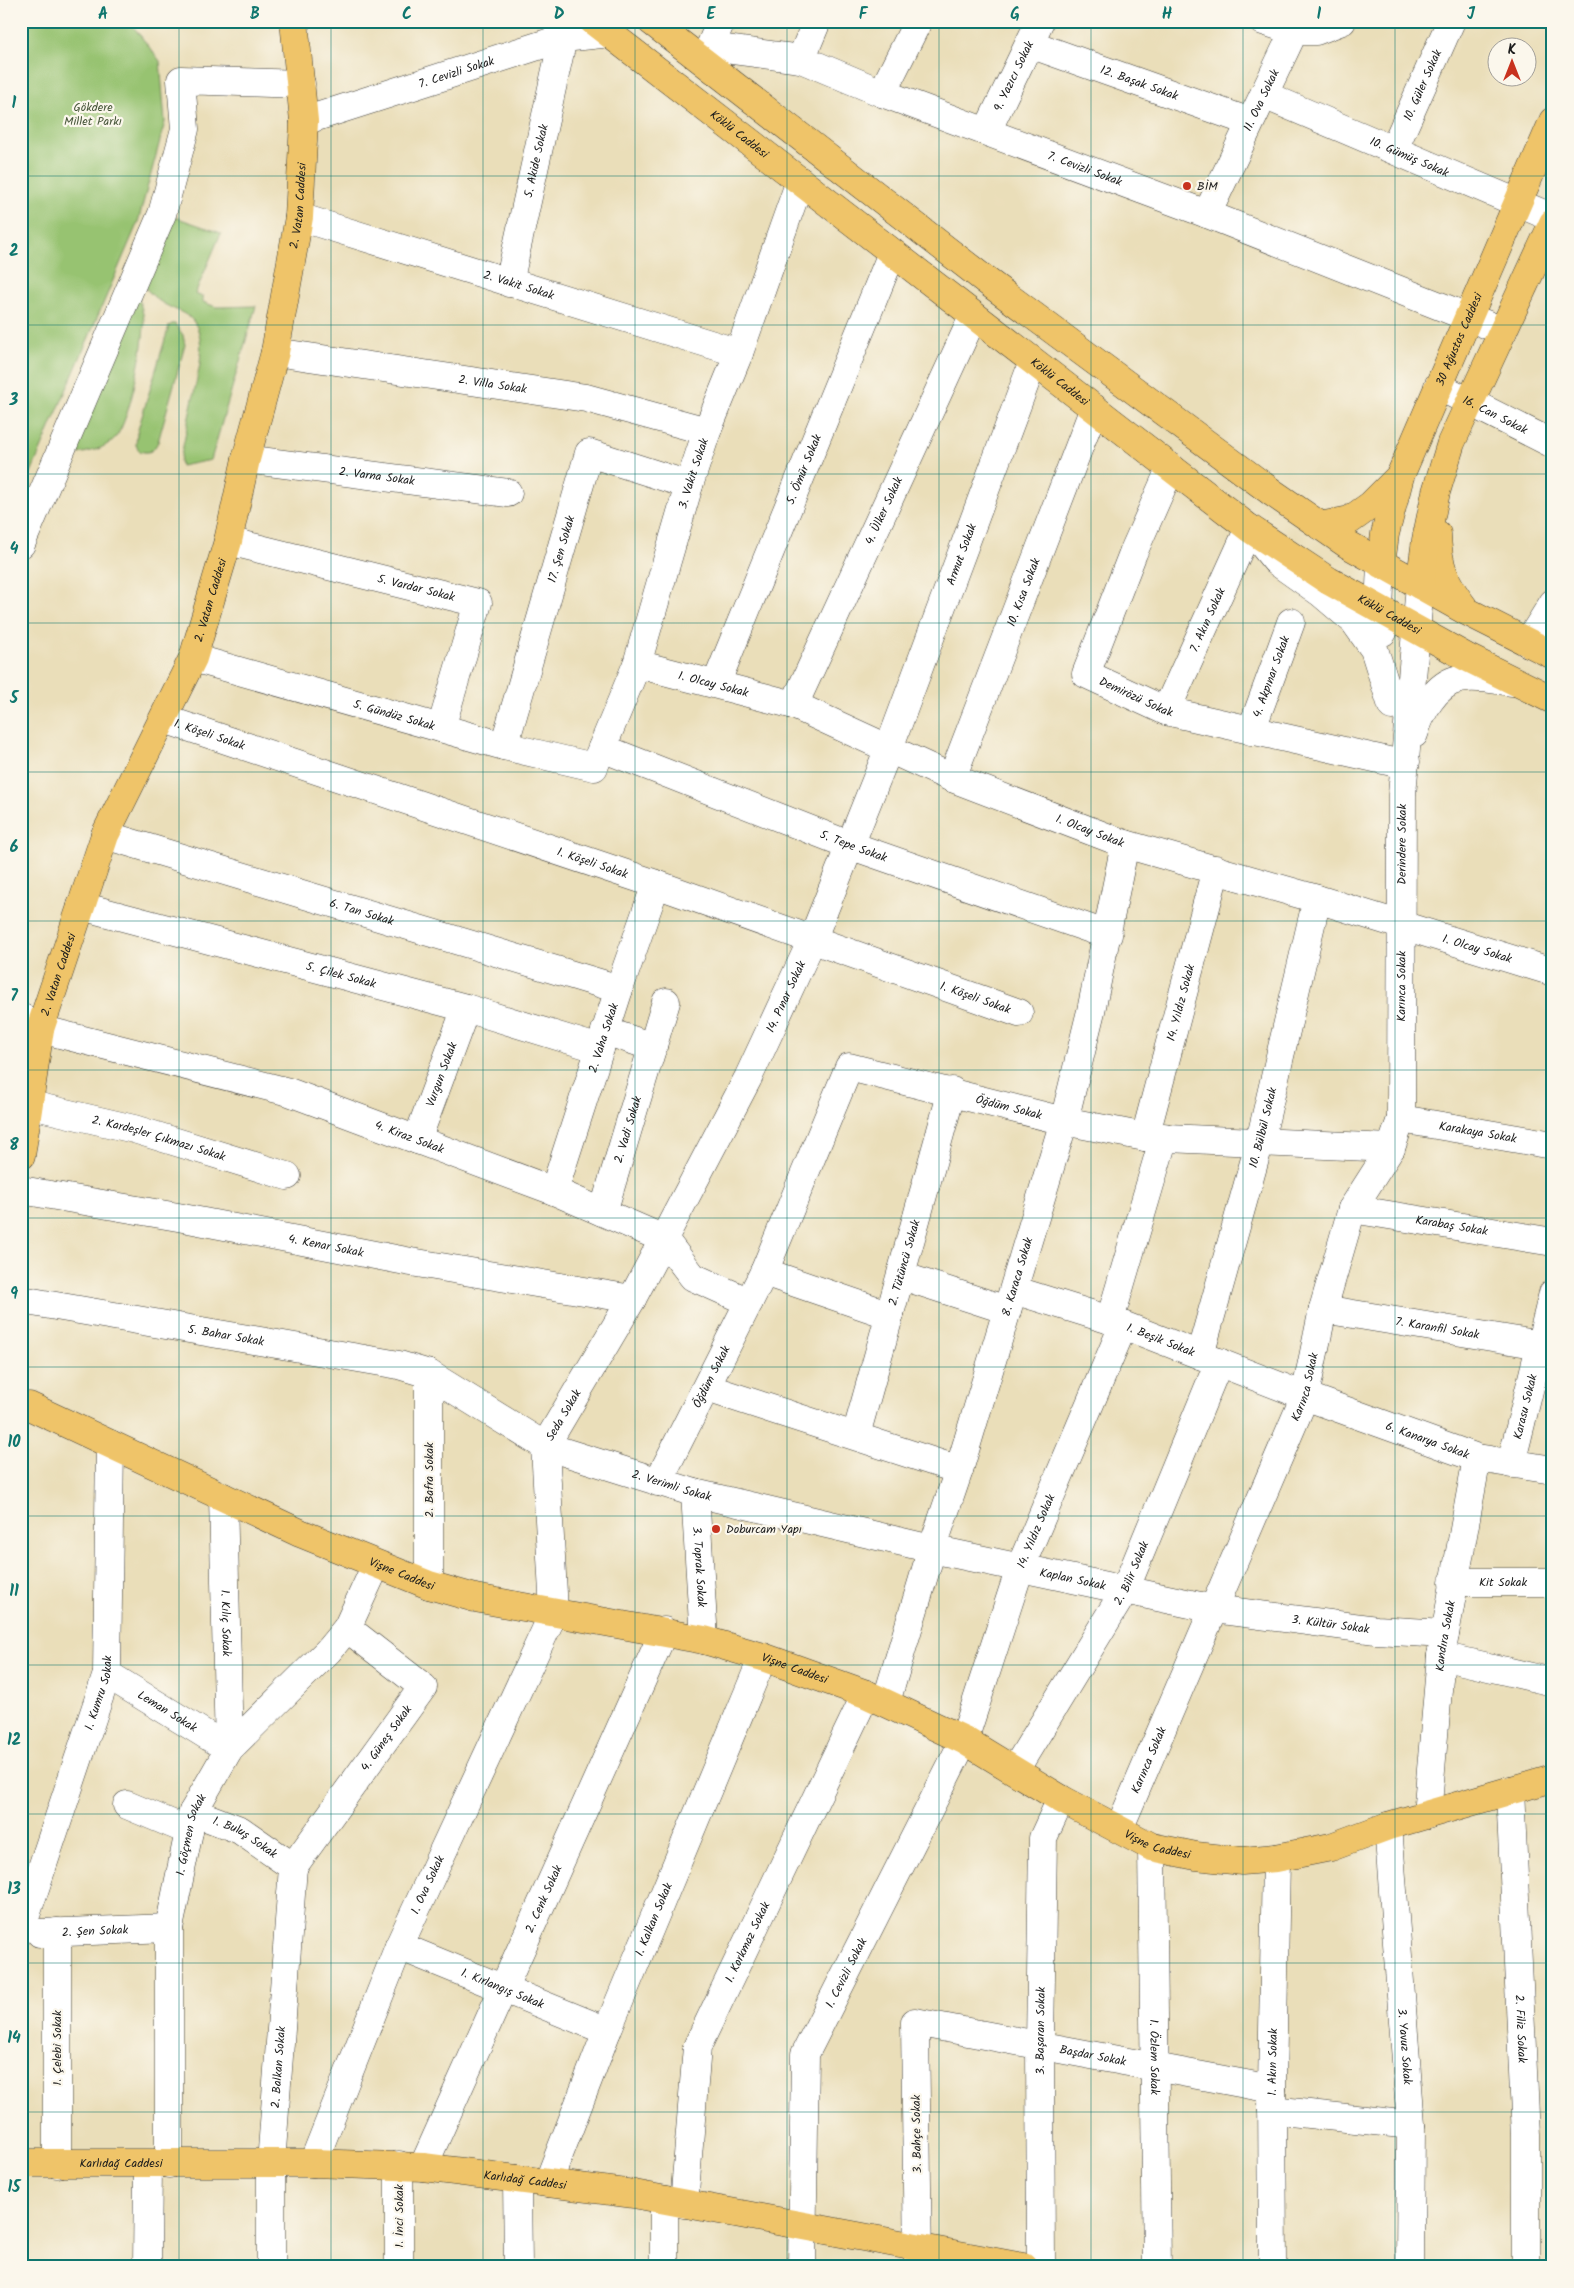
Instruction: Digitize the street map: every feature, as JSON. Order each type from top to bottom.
[{"type":"main road","name":"2. Vatan Caddesi","points":[[21,1156],[31,1105],[31,1023],[81,906],[105,836],[194,658],[228,541],[246,459],[275,352],[299,217],[304,121],[294,21]]},
{"type":"main road","points":[[651,21],[706,54],[988,282],[1273,493],[1320,526],[1381,564],[1553,656]]},
{"type":"main road","name":"Köklü Caddesi","points":[[602,27],[973,317],[1249,528],[1329,581],[1416,629],[1553,700]]},
{"type":"main road","name":"30 Ağustos Caddesi","points":[[1381,564],[1385,534],[1400,476],[1467,316],[1550,131]]},
{"type":"main road","points":[[1420,585],[1426,540],[1436,492],[1451,443],[1553,223]]},
{"type":"main road","points":[[1320,526],[1350,520],[1371,505],[1400,476]]},
{"type":"main road","points":[[1436,492],[1438,550],[1442,572],[1452,591],[1468,612]]},
{"type":"main road","name":"Vişne Caddesi","points":[[23,1405],[376,1566],[429,1585],[475,1598],[664,1631],[704,1640],[762,1657],[876,1698],[964,1740],[1061,1799],[1152,1847],[1196,1856],[1242,1861],[1276,1858],[1330,1847],[1388,1826],[1553,1778]]},
{"type":"main road","name":"Karlıdağ Caddesi","points":[[21,2164],[313,2163],[411,2166],[548,2183],[674,2202],[802,2224],[918,2257],[1022,2267]]},
{"type":"street","points":[[706,54],[721,21]]},
{"type":"street","points":[[800,60],[817,21]]},
{"type":"street","points":[[882,93],[918,21]]},
{"type":"street","points":[[1262,21],[1294,31],[1316,31],[1342,21]]},
{"type":"street","name":"10. Güler Sokak","points":[[1394,149],[1451,21]]},
{"type":"street","name":"7. Cevizli Sokak","points":[[304,121],[562,38],[602,27]]},
{"type":"street","name":"11. Ova Sokak","points":[[1207,214],[1294,31]]},
{"type":"street","name":"12. Başak Sokak","points":[[1035,32],[1250,122]]},
{"type":"street","name":"9. Yazıcı Sokak","points":[[987,132],[1035,32]]},
{"type":"street","name":"5. Akide Sokak","points":[[509,283],[562,38]]},
{"type":"street","name":"7. Cevizli Sokak","points":[[706,54],[800,60],[882,93],[1207,214],[1503,331]]},
{"type":"street","points":[[21,544],[162,214],[185,129],[181,80],[301,84]]},
{"type":"street","name":"10. Gümüş Sokak","points":[[1264,95],[1553,218]]},
{"type":"street","name":"3. Vakit Sokak","points":[[598,758],[637,664],[706,431],[739,353],[800,181]]},
{"type":"street","name":"2. Vakit Sokak","points":[[299,217],[739,353]]},
{"type":"street","name":"5. Ömür Sokak","points":[[716,684],[892,253]]},
{"type":"street","name":"4. Ülker Sokak","points":[[794,705],[973,317]]},
{"type":"street","name":"2. Villa Sokak","points":[[275,352],[586,398],[706,431]]},
{"type":"street","name":"Armut Sokak","points":[[889,748],[1033,362]]},
{"type":"street","name":"16. Can Sokak","points":[[1438,386],[1553,444]]},
{"type":"street","name":"10. Kısa Sokak","points":[[952,778],[1094,408]]},
{"type":"street","name":"17. Şen Sokak","points":[[504,746],[589,453],[689,485]]},
{"type":"street","name":"2. Varna Sokak","points":[[246,459],[508,493]]},
{"type":"street","name":"Demirözü Sokak","points":[[1171,467],[1133,553],[1086,674],[1166,712],[1402,763]]},
{"type":"street","points":[[1249,528],[1276,561],[1321,593],[1354,621],[1374,650],[1392,706]]},
{"type":"street","name":"7. Akın Sokak","points":[[1166,712],[1249,528]]},
{"type":"street","name":"5. Vardar Sokak","points":[[228,541],[478,603],[441,728]]},
{"type":"street","points":[[1381,564],[1380,609],[1390,674],[1392,706],[1402,763]]},
{"type":"street","points":[[1402,763],[1420,585]]},
{"type":"street","points":[[1528,643],[1553,603]]},
{"type":"street","name":"4. Akpınar Sokak","points":[[1251,731],[1291,622]]},
{"type":"street","name":"5. Gündüz Sokak","points":[[194,658],[504,746],[598,758]]},
{"type":"street","name":"1. Olcay Sokak","points":[[637,664],[794,705],[952,778],[1124,844],[1317,898],[1553,972]]},
{"type":"street","points":[[1402,763],[1418,720],[1437,692],[1457,679],[1474,677],[1517,682]]},
{"type":"street","name":"1. Köşeli Sokak","points":[[164,719],[656,884],[1019,1012]]},
{"type":"street","name":"14. Pınar Sokak","points":[[664,1239],[748,1078],[812,940],[852,846],[889,748]]},
{"type":"street","name":"5. Tepe Sokak","points":[[598,758],[1108,935]]},
{"type":"street","name":"Derindere Sokak","points":[[1402,763],[1402,926]]},
{"type":"street","name":"6. Tan Sokak","points":[[105,836],[618,989]]},
{"type":"street","name":"8. Karaca Sokak","points":[[876,1698],[932,1549],[959,1470],[1064,1121],[1108,935],[1124,844]]},
{"type":"street","name":"14. Yıldız Sokak","points":[[964,1740],[1020,1568],[1117,1323],[1154,1137],[1216,869]]},
{"type":"street","name":"2. Vaha Sokak","points":[[554,1191],[618,989],[656,884]]},
{"type":"street","name":"10. Bülbül Sokak","points":[[1209,1358],[1317,898]]},
{"type":"street","name":"5. Çilek Sokak","points":[[81,906],[466,1008],[603,1040]]},
{"type":"street","name":"Karınca Sokak","points":[[1119,1830],[1305,1396],[1323,1309],[1352,1209],[1392,1148],[1401,1119],[1402,926]]},
{"type":"street","name":"2. Vadi Sokak","points":[[603,1212],[666,1002]]},
{"type":"street","name":"Vurgun Sokak","points":[[417,1140],[466,1008]]},
{"type":"street","name":"4. Kiraz Sokak","points":[[31,1023],[288,1092],[554,1191],[664,1239],[693,1277],[749,1302]]},
{"type":"street","points":[[603,1040],[653,1048]]},
{"type":"street","name":"Öğdüm Sokak","points":[[658,1482],[764,1272],[849,1067],[952,1091],[1064,1121],[1154,1137],[1392,1148]]},
{"type":"street","name":"2. Tütüncü Sokak","points":[[856,1436],[952,1091]]},
{"type":"street","name":"2. Kardeşler Çıkmazı Sokak","points":[[31,1105],[134,1129],[287,1176]]},
{"type":"street","name":"Karakaya Sokak","points":[[1401,1119],[1553,1145]]},
{"type":"street","name":"4. Kenar Sokak","points":[[21,1190],[178,1217],[412,1262],[632,1299]]},
{"type":"street","name":"Karabaş Sokak","points":[[1352,1209],[1553,1242]]},
{"type":"street","name":"Seda Sokak","points":[[554,1612],[545,1446],[632,1299],[664,1239]]},
{"type":"street","points":[[764,1272],[890,1315]]},
{"type":"street","name":"1. Beşik Sokak","points":[[902,1276],[1117,1323],[1305,1396]]},
{"type":"street","name":"Karasu Sokak","points":[[1511,1464],[1546,1345],[1553,1293]]},
{"type":"street","name":"5. Bahar Sokak","points":[[21,1300],[399,1365],[429,1374]]},
{"type":"street","name":"7. Karanfil Sokak","points":[[1323,1309],[1546,1345]]},
{"type":"street","name":"2. Bilir Sokak","points":[[1015,1770],[1125,1590],[1209,1358]]},
{"type":"street","name":"2. Verimli Sokak","points":[[429,1374],[545,1446],[695,1493],[932,1549]]},
{"type":"street","name":"2. Bafra Sokak","points":[[429,1374],[429,1585]]},
{"type":"street","points":[[707,1388],[959,1470]]},
{"type":"street","name":"6. Kanarya Sokak","points":[[1305,1396],[1477,1458],[1553,1470]]},
{"type":"street","name":"1. Kumru Sokak","points":[[21,1930],[107,1674],[110,1444]]},
{"type":"street","name":"Kandıra Sokak","points":[[1427,1814],[1443,1645],[1477,1458]]},
{"type":"street","name":"3. Toprak Sokak","points":[[695,1493],[704,1640]]},
{"type":"street","name":"1. Kılıç Sokak","points":[[223,1497],[229,1749]]},
{"type":"street","name":"Kaplan Sokak","points":[[932,1549],[1214,1609]]},
{"type":"street","name":"1. Göçmen Sokak","points":[[147,2267],[158,2164],[169,1928],[191,1822],[229,1749],[328,1651],[347,1628],[376,1566]]},
{"type":"street","name":"Kit Sokak","points":[[1454,1582],[1553,1582]]},
{"type":"street","name":"3. Kültür Sokak","points":[[1214,1609],[1376,1630],[1443,1645],[1553,1682]]},
{"type":"street","name":"1. Ova Sokak","points":[[313,2163],[399,1946],[554,1612]]},
{"type":"street","name":"4. Güneş Sokak","points":[[293,1867],[423,1687],[347,1628]]},
{"type":"street","name":"2. Cenk Sokak","points":[[411,2166],[504,1989],[664,1631]]},
{"type":"street","name":"1. Kalkan Sokak","points":[[548,2183],[606,2031],[762,1657]]},
{"type":"street","name":"Leman Sokak","points":[[107,1674],[229,1749]]},
{"type":"street","name":"1. Korkmaz Sokak","points":[[664,2267],[697,2047],[876,1698]]},
{"type":"street","name":"1. Cevizli Sokak","points":[[802,2267],[805,2054],[964,1740]]},
{"type":"street","name":"2. Filiz Sokak","points":[[1510,1790],[1526,2136],[1526,2267]]},
{"type":"street","name":"3. Başaran Sokak","points":[[1041,2267],[1040,2045],[1043,1838],[1061,1799]]},
{"type":"street","name":"1. Buluş Sokak","points":[[126,1804],[191,1822],[240,1830],[293,1867]]},
{"type":"street","name":"3. Yavuz Sokak","points":[[1388,1826],[1411,2125],[1410,2267]]},
{"type":"street","name":"1. Özlem Sokak","points":[[1152,1847],[1157,2267]]},
{"type":"street","name":"1. Akın Sokak","points":[[1273,2267],[1272,2100],[1276,1858]]},
{"type":"street","name":"2. Balkan Sokak","points":[[271,2267],[271,2164],[293,1867]]},
{"type":"street","name":"2. Şen Sokak","points":[[21,1934],[169,1928]]},
{"type":"street","name":"1. Çelebi Sokak","points":[[57,1932],[57,2164]]},
{"type":"street","name":"1. Kırlangış Sokak","points":[[399,1946],[606,2031]]},
{"type":"street","name":"Başdar Sokak","points":[[915,2022],[1155,2067],[1272,2100],[1411,2125]]},
{"type":"street","name":"3. Bahçe Sokak","points":[[915,2022],[918,2257]]},
{"type":"street","name":"1. İnci Sokak","points":[[399,2267],[411,2166]]},
{"type":"street","points":[[517,2179],[518,2267]]},
{"type":"green space","name":"Gökdere Millet Parkı","points":[[21,21],[129,21],[160,61],[165,122],[138,222],[21,496]]},
{"type":"green space","points":[[172,216],[221,233],[195,294],[203,297],[203,302],[216,307],[256,306],[211,460],[181,466],[180,461],[200,364],[198,329],[185,314],[155,298],[145,287]]},
{"type":"green space","points":[[138,297],[142,308],[144,331],[136,381],[121,429],[110,443],[104,446],[90,452],[61,456]]},
{"type":"green space","points":[[175,324],[183,335],[185,345],[158,442],[151,451],[139,451],[136,445],[137,433],[169,326]]},
{"type":"place","name":"BİM","points":[[1187,186]]},
{"type":"place","name":"Doburcam Yapı","points":[[716,1529]]}]
